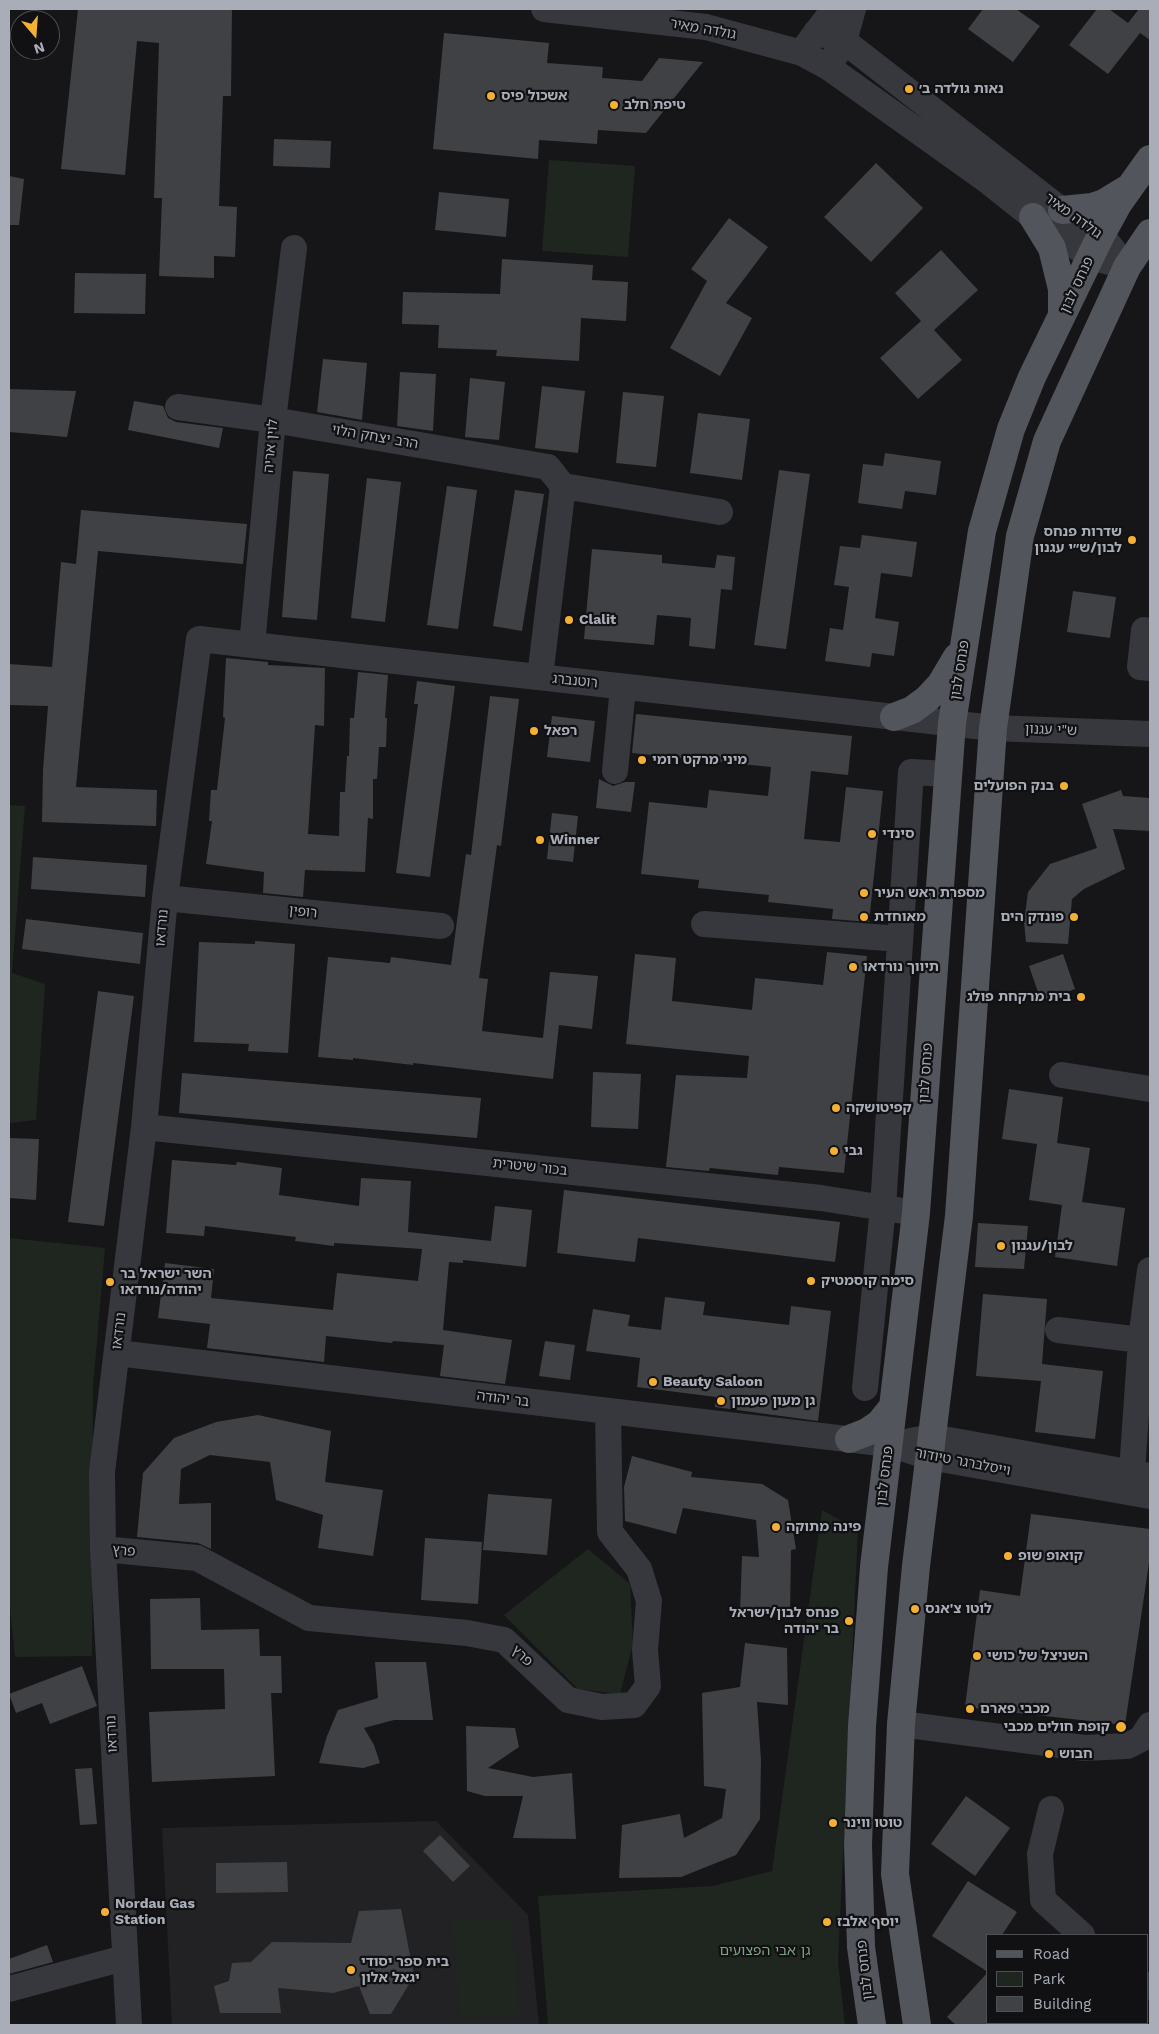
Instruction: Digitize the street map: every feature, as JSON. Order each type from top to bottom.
[{"type":"main road","name":"פנחס לבון","points":[[872,2025],[861,1938],[858,1845],[861,1736],[874,1567],[916,1213],[952,723],[982,531],[1011,428],[1032,377],[1096,246],[1118,204],[1150,159]]},
{"type":"main road","points":[[1062,210],[1079,209],[1104,203],[1130,187]]},
{"type":"main road","points":[[1033,217],[1054,255],[1062,289],[1062,318]]},
{"type":"main road","points":[[917,2025],[896,1874],[900,1724],[916,1566],[959,1216],[993,728],[1020,536],[1047,441],[1127,267],[1150,233]]},
{"type":"main road","points":[[894,717],[920,705],[941,684],[954,664],[967,628]]},
{"type":"main road","points":[[849,1439],[867,1432],[879,1424],[892,1408]]},
{"type":"street","name":"גולדה מאיר","points":[[544,9],[706,27],[809,42],[844,41],[995,172],[1033,217],[1096,246],[1127,267]]},
{"type":"street","points":[[809,42],[834,9]]},
{"type":"street","points":[[828,67],[844,41],[853,9]]},
{"type":"street","name":"גולדה מאיר","points":[[809,42],[828,67],[995,172],[1062,210],[1096,246]]},
{"type":"street","name":"לוין אריה","points":[[252,645],[273,420],[294,248]]},
{"type":"street","name":"הרב יצחק הלוי","points":[[178,407],[273,420],[548,467],[563,486]]},
{"type":"street","points":[[540,677],[563,486],[720,512]]},
{"type":"street","points":[[1150,631],[1144,630],[1140,667],[1150,668]]},
{"type":"street","name":"רוטנברג","points":[[199,639],[952,723]]},
{"type":"street","name":"נורדאו","points":[[129,2025],[103,1549],[102,1472],[144,1127],[165,898],[199,639]]},
{"type":"street","points":[[615,771],[623,686]]},
{"type":"street","name":"ש\"י עגנון","points":[[952,723],[993,728],[1150,734]]},
{"type":"street","points":[[865,1388],[883,1207],[911,772],[948,774]]},
{"type":"street","name":"רופין","points":[[165,898],[441,926]]},
{"type":"street","points":[[704,924],[900,939]]},
{"type":"street","points":[[1062,1075],[1150,1089]]},
{"type":"street","name":"בכור שיטרית","points":[[144,1127],[821,1198],[916,1213]]},
{"type":"street","points":[[1140,1484],[1141,1340],[1150,1270]]},
{"type":"street","points":[[1058,1330],[1141,1340]]},
{"type":"street","name":"בר יהודה","points":[[117,1353],[889,1444]]},
{"type":"street","name":"פרץ","points":[[103,1549],[197,1558],[309,1618],[466,1633],[504,1640],[568,1700],[602,1707],[634,1705],[648,1686],[645,1650],[649,1602],[639,1570],[610,1532],[608,1411]]},
{"type":"street","name":"וייסלברגר טיודור","points":[[889,1444],[931,1447],[1140,1484]]},
{"type":"street","points":[[900,1724],[1084,1748],[1127,1746],[1141,1739],[1150,1725]]},
{"type":"street","points":[[1051,1809],[1040,1854],[1043,1900],[1081,1934]]},
{"type":"street","points":[[9,1989],[124,1958]]},
{"type":"shaded area","name":"בית ספר יסודי יגאל אלון","points":[[436,1821],[528,1915],[539,2025],[172,2025],[162,1828]]},
{"type":"green space","points":[[549,160],[635,166],[628,257],[542,251]]},
{"type":"green space","points":[[9,805],[25,806],[12,973],[45,984],[36,1120],[9,1123]]},
{"type":"green space","points":[[9,1238],[105,1248],[93,1387],[92,1656],[15,1657],[9,1598]]},
{"type":"green space","name":"גן אבי הפצועים","points":[[822,1510],[858,1530],[838,1962],[845,2025],[548,2025],[538,1896],[713,1886],[772,1871]]},
{"type":"green space","points":[[588,1549],[630,1584],[633,1644],[620,1694],[578,1689],[504,1615]]},
{"type":"green space","points":[[512,1917],[519,2015],[460,2019],[452,1921]]},
{"type":"building","points":[[78,9],[232,9],[231,96],[223,96],[219,206],[237,207],[235,257],[214,256],[214,278],[159,276],[162,198],[154,198],[159,43],[137,41],[125,175],[61,169]]},
{"type":"building","points":[[983,9],[1016,9],[1040,26],[1013,62],[968,29]]},
{"type":"building","points":[[1097,9],[1109,9],[1128,23],[1139,9],[1150,9],[1150,40],[1140,33],[1108,74],[1069,45]]},
{"type":"building","points":[[444,33],[549,43],[547,63],[603,67],[602,78],[642,81],[659,58],[703,62],[646,133],[598,130],[597,144],[539,140],[538,159],[433,149]]},
{"type":"building","points":[[274,139],[331,141],[330,168],[273,166]]},
{"type":"building","points":[[876,163],[923,208],[871,262],[824,217]]},
{"type":"building","points":[[9,176],[24,179],[19,225],[9,225]]},
{"type":"building","points":[[439,192],[509,199],[506,237],[435,230]]},
{"type":"building","points":[[729,218],[768,247],[726,303],[752,318],[720,376],[670,348],[707,281],[691,269]]},
{"type":"building","points":[[941,250],[978,290],[934,330],[962,360],[918,399],[880,358],[921,321],[895,293]]},
{"type":"building","points":[[502,259],[593,265],[592,280],[628,282],[626,321],[581,318],[579,361],[496,356],[497,350],[438,348],[439,325],[402,324],[403,292],[500,294]]},
{"type":"building","points":[[75,273],[146,274],[145,314],[74,313]]},
{"type":"building","points":[[323,359],[367,363],[362,420],[317,412]]},
{"type":"building","points":[[400,372],[436,374],[433,431],[397,426]]},
{"type":"building","points":[[470,378],[505,382],[499,440],[465,437]]},
{"type":"building","points":[[542,386],[585,391],[578,453],[535,448]]},
{"type":"building","points":[[9,389],[76,391],[67,437],[9,432]]},
{"type":"building","points":[[623,392],[664,396],[656,467],[616,463]]},
{"type":"building","points":[[134,401],[163,406],[168,418],[176,422],[223,428],[219,448],[128,430]]},
{"type":"building","points":[[698,413],[750,419],[742,480],[690,473]]},
{"type":"building","points":[[885,453],[941,461],[936,495],[905,491],[902,509],[858,503],[863,464],[883,466]]},
{"type":"building","points":[[779,470],[810,474],[786,649],[754,645]]},
{"type":"building","points":[[293,471],[329,474],[317,620],[282,617]]},
{"type":"building","points":[[367,478],[401,482],[385,622],[351,618]]},
{"type":"building","points":[[447,486],[477,490],[458,629],[427,625]]},
{"type":"building","points":[[515,490],[544,494],[522,631],[493,626]]},
{"type":"building","points":[[81,510],[247,524],[243,564],[98,551],[76,787],[157,790],[156,826],[42,822],[43,770],[48,706],[9,705],[9,664],[52,667],[61,562],[76,564]]},
{"type":"building","points":[[862,535],[917,542],[912,577],[881,573],[875,618],[899,622],[894,656],[872,653],[870,667],[825,661],[830,628],[843,630],[849,587],[834,585],[840,546],[860,548]]},
{"type":"building","points":[[592,549],[662,555],[662,563],[715,568],[717,555],[735,557],[732,590],[721,589],[715,649],[689,646],[691,618],[657,615],[654,645],[584,639]]},
{"type":"building","points":[[1073,591],[1116,597],[1110,638],[1067,632]]},
{"type":"building","points":[[226,658],[268,662],[268,665],[325,668],[324,726],[315,725],[308,834],[339,836],[340,792],[345,792],[347,756],[349,756],[350,718],[354,718],[358,672],[388,675],[385,718],[387,718],[386,747],[379,747],[377,779],[373,779],[373,819],[368,818],[365,872],[305,870],[303,897],[263,893],[264,872],[206,864],[212,821],[209,821],[211,790],[217,790],[225,718],[223,717]]},
{"type":"building","points":[[417,681],[455,686],[430,877],[396,873],[418,704],[414,704]]},
{"type":"building","points":[[490,696],[519,699],[501,846],[497,845],[479,978],[488,979],[482,1031],[543,1038],[550,972],[598,976],[592,1029],[559,1025],[553,1079],[413,1063],[413,1065],[353,1058],[353,1060],[318,1057],[328,957],[390,963],[391,957],[451,965],[466,854],[471,855]]},
{"type":"building","points":[[636,714],[852,736],[848,775],[811,771],[804,839],[840,842],[846,787],[883,791],[869,922],[832,919],[833,909],[768,902],[769,895],[698,888],[699,880],[641,874],[649,802],[707,808],[709,790],[768,796],[771,767],[632,753]]},
{"type":"building","points":[[552,716],[595,721],[590,762],[547,757]]},
{"type":"building","points":[[599,779],[613,786],[625,782],[635,782],[631,812],[596,808]]},
{"type":"building","points":[[1121,790],[1123,796],[1150,798],[1150,831],[1113,829],[1125,869],[1084,889],[1072,899],[1068,944],[1026,942],[1024,922],[1028,892],[1050,864],[1097,848],[1082,804]]},
{"type":"building","points":[[552,813],[578,816],[573,862],[547,859]]},
{"type":"building","points":[[33,857],[147,865],[145,897],[31,889]]},
{"type":"building","points":[[26,919],[143,933],[140,964],[22,949]]},
{"type":"building","points":[[255,941],[295,944],[288,1053],[248,1051],[249,1044],[194,1042],[199,942],[255,944]]},
{"type":"building","points":[[827,952],[867,956],[844,1173],[779,1167],[778,1175],[710,1168],[709,1171],[666,1167],[676,1075],[747,1078],[749,1056],[626,1044],[635,954],[676,958],[672,1001],[752,1010],[755,978],[823,985]]},
{"type":"building","points":[[1063,954],[1075,989],[1041,1001],[1029,966]]},
{"type":"building","points":[[98,991],[134,996],[104,1226],[68,1222]]},
{"type":"building","points":[[593,1072],[641,1074],[638,1129],[591,1127]]},
{"type":"building","points":[[182,1073],[481,1098],[477,1138],[179,1113]]},
{"type":"building","points":[[1009,1089],[1063,1097],[1057,1143],[1090,1148],[1082,1202],[1125,1208],[1117,1266],[1055,1257],[1062,1205],[1029,1200],[1037,1144],[1002,1139]]},
{"type":"building","points":[[9,1138],[39,1139],[36,1200],[9,1198]]},
{"type":"building","points":[[172,1160],[236,1165],[237,1162],[282,1168],[279,1195],[359,1206],[361,1178],[411,1181],[408,1232],[491,1241],[495,1206],[532,1210],[526,1267],[463,1260],[463,1263],[449,1262],[443,1330],[512,1340],[505,1384],[440,1376],[444,1345],[393,1341],[392,1343],[326,1336],[324,1362],[207,1348],[210,1324],[158,1318],[165,1263],[214,1269],[211,1298],[333,1310],[337,1273],[418,1281],[422,1249],[334,1243],[334,1246],[295,1241],[296,1237],[205,1226],[204,1236],[166,1233]]},
{"type":"building","points":[[564,1190],[840,1222],[835,1262],[638,1238],[635,1262],[557,1253]]},
{"type":"building","name":"לבון/עגנון","points":[[978,1223],[1028,1226],[1024,1269],[975,1267]]},
{"type":"building","points":[[983,1294],[1047,1299],[1042,1364],[1103,1371],[1095,1439],[1035,1432],[1041,1381],[976,1376]]},
{"type":"building","points":[[665,1297],[705,1302],[703,1315],[789,1325],[791,1306],[831,1311],[818,1421],[715,1407],[716,1397],[637,1387],[640,1358],[586,1351],[593,1309],[630,1315],[628,1326],[661,1330]]},
{"type":"building","points":[[545,1341],[575,1345],[570,1380],[539,1376]]},
{"type":"building","points":[[258,1415],[331,1431],[325,1482],[383,1490],[373,1556],[318,1548],[323,1515],[276,1500],[270,1462],[210,1455],[181,1469],[179,1504],[211,1503],[211,1549],[198,1543],[137,1537],[143,1473],[174,1438],[216,1422]]},
{"type":"building","points":[[632,1456],[692,1472],[691,1477],[762,1484],[788,1500],[796,1549],[791,1550],[790,1615],[740,1613],[742,1556],[759,1557],[756,1520],[683,1508],[676,1534],[625,1521],[624,1487]]},
{"type":"building","points":[[488,1494],[552,1499],[547,1555],[483,1550]]},
{"type":"building","points":[[1031,1514],[1150,1529],[1150,1556],[1125,1725],[965,1707],[980,1590],[1020,1596]]},
{"type":"building","points":[[425,1538],[482,1542],[478,1604],[421,1600]]},
{"type":"building","points":[[200,1598],[201,1630],[259,1629],[260,1656],[281,1656],[282,1693],[271,1693],[275,1776],[152,1782],[149,1712],[225,1709],[224,1669],[151,1669],[150,1599]]},
{"type":"building","points":[[745,1643],[787,1648],[788,1705],[757,1702],[761,1760],[760,1819],[736,1855],[681,1877],[619,1878],[622,1825],[680,1814],[684,1838],[722,1818],[726,1789],[704,1786],[702,1693],[740,1687]]},
{"type":"building","points":[[375,1662],[426,1662],[433,1720],[394,1720],[364,1728],[374,1745],[380,1763],[363,1768],[319,1763],[327,1736],[338,1710],[378,1698]]},
{"type":"building","points":[[82,1666],[97,1706],[50,1724],[42,1703],[16,1713],[9,1694]]},
{"type":"building","points":[[466,1726],[515,1728],[519,1747],[488,1768],[533,1777],[572,1773],[576,1839],[513,1838],[523,1796],[485,1796],[467,1791]]},
{"type":"building","points":[[92,1768],[97,1824],[80,1825],[75,1769]]},
{"type":"building","points":[[966,1796],[1010,1828],[975,1876],[931,1844]]},
{"type":"building","points":[[440,1835],[470,1866],[453,1882],[423,1851]]},
{"type":"building","points":[[287,1862],[288,1892],[216,1893],[216,1863]]},
{"type":"building","points":[[968,1881],[1017,1912],[1003,1934],[986,1934],[986,1971],[932,1936]]},
{"type":"building","points":[[401,1909],[414,1976],[391,2014],[370,2014],[359,1986],[333,1993],[278,1988],[281,2013],[220,2013],[214,1986],[229,1981],[232,1963],[251,1962],[272,1942],[351,1943],[359,1911]]},
{"type":"building","points":[[47,1945],[53,1962],[9,1974],[9,1959]]},
{"type":"building","points":[[986,1974],[986,2024],[988,2025],[956,2025],[947,2017]]},
{"type":"place","name":"נאות גולדה ב׳","points":[[909,89]]},
{"type":"place","name":"אשכול פיס","points":[[491,96]]},
{"type":"place","name":"טיפת חלב","points":[[614,105]]},
{"type":"place","name":"שדרות פנחס לבון/ש״י עגנון","points":[[1132,540]]},
{"type":"place","name":"Clalit","points":[[569,620]]},
{"type":"place","name":"רפאל","points":[[534,731]]},
{"type":"place","name":"מיני מרקט רומי","points":[[642,760]]},
{"type":"place","name":"בנק הפועלים","points":[[1064,786]]},
{"type":"place","name":"סינדי","points":[[872,834]]},
{"type":"place","name":"Winner","points":[[540,840]]},
{"type":"place","name":"מספרת ראש העיר","points":[[864,893]]},
{"type":"place","name":"מאוחדת","points":[[864,917]]},
{"type":"place","name":"פונדק הים","points":[[1074,917]]},
{"type":"place","name":"תיווך נורדאו","points":[[853,967]]},
{"type":"place","name":"בית מרקחת פולג","points":[[1081,997]]},
{"type":"place","name":"קפיטושקה","points":[[836,1108]]},
{"type":"place","name":"גבי","points":[[834,1151]]},
{"type":"place","name":"לבון/עגנון","points":[[1001,1246]]},
{"type":"place","name":"סימה קוסמטיק","points":[[811,1281]]},
{"type":"place","name":"השר ישראל בר יהודה/נורדאו","points":[[110,1282]]},
{"type":"place","name":"Beauty Saloon","points":[[653,1382]]},
{"type":"place","name":"גן מעון פעמון","points":[[721,1401]]},
{"type":"place","name":"פינה מתוקה","points":[[776,1527]]},
{"type":"place","name":"קואופ שופ","points":[[1008,1556]]},
{"type":"place","name":"לוטו צ'אנס","points":[[915,1609]]},
{"type":"place","name":"פנחס לבון/ישראל בר יהודה","points":[[849,1621]]},
{"type":"place","name":"השניצל של כושי","points":[[977,1656]]},
{"type":"place","name":"מכבי פארם","points":[[970,1709]]},
{"type":"place","name":"קופת חולים מכבי","points":[[1121,1727]]},
{"type":"place","name":"חבוש","points":[[1049,1754]]},
{"type":"place","name":"טוטו ווינר","points":[[833,1823]]},
{"type":"place","name":"Nordau Gas Station","points":[[105,1912]]},
{"type":"place","name":"יוסף אלבז","points":[[827,1922]]},
{"type":"place","name":"בית ספר יסודי יגאל אלון","points":[[351,1970]]}]
